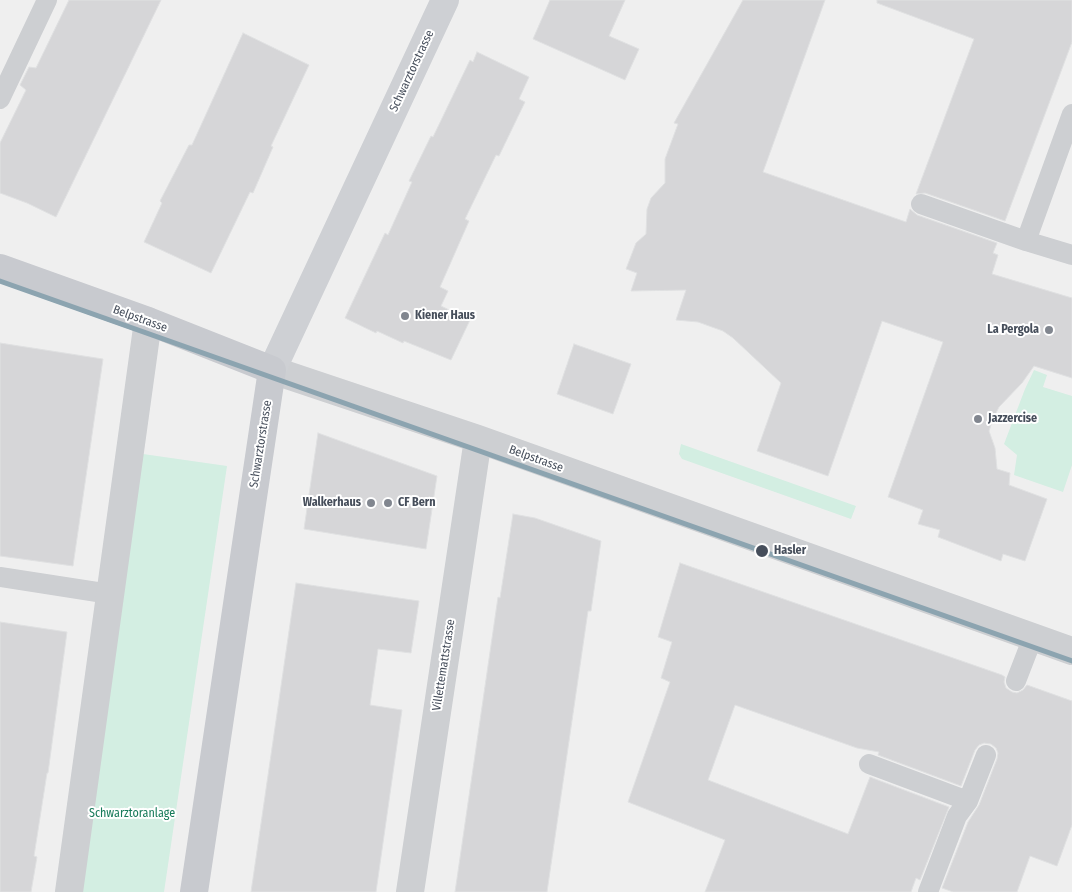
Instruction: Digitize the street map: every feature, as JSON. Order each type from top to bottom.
[{"type":"main road","name":"Belpstrasse","points":[[0,268],[148,321],[272,370]]},
{"type":"main road","name":"Schwarztorstrasse","points":[[194,892],[272,370]]},
{"type":"street","name":"Schwarztorstrasse","points":[[272,370],[445,0]]},
{"type":"street","points":[[69,892],[148,321]]},
{"type":"street","name":"Belpstrasse","points":[[272,370],[478,438],[1072,651]]},
{"type":"street","name":"Villettemattstrasse","points":[[410,892],[478,438]]},
{"type":"lane","points":[[0,99],[47,0]]},
{"type":"lane","points":[[1026,241],[1072,114]]},
{"type":"lane","points":[[921,204],[1072,255]]},
{"type":"lane","points":[[0,577],[110,594]]},
{"type":"lane","points":[[1016,681],[1033,637]]},
{"type":"lane","points":[[928,892],[956,816],[968,801],[986,755]]},
{"type":"lane","points":[[869,764],[968,801]]},
{"type":"green space","points":[[1034,370],[1047,375],[1043,387],[1072,396],[1072,465],[1063,492],[1014,475],[1017,455],[1004,444]]},
{"type":"green space","points":[[681,444],[856,506],[851,519],[682,459],[679,454]]},
{"type":"green space","name":"Schwarztoranlage","points":[[143,454],[227,466],[164,892],[78,892]]},
{"type":"building","points":[[69,0],[161,0],[56,217],[0,193],[0,143],[26,90],[20,85],[29,67],[36,68]]},
{"type":"building","points":[[550,0],[625,0],[609,36],[639,49],[625,80],[533,39]]},
{"type":"building","points":[[743,0],[825,0],[763,172],[906,222],[910,209],[917,215],[997,243],[993,253],[998,255],[992,274],[1072,298],[1072,378],[1034,366],[1022,383],[999,407],[989,431],[995,448],[997,469],[1010,473],[1009,485],[1047,499],[1025,561],[1003,554],[1001,561],[938,537],[940,530],[918,524],[923,510],[888,497],[943,342],[882,321],[828,476],[757,451],[781,383],[723,331],[698,322],[676,320],[686,290],[631,291],[637,273],[626,269],[636,243],[646,234],[647,209],[651,198],[665,183],[665,159],[678,124],[674,123]]},
{"type":"building","points":[[877,0],[1072,0],[1072,42],[1005,221],[925,193],[916,194],[974,39],[877,3]]},
{"type":"building","points":[[243,33],[309,65],[271,146],[273,147],[253,193],[250,192],[211,273],[144,242],[162,203],[160,201],[189,145],[192,145]]},
{"type":"building","points":[[477,52],[529,77],[519,99],[525,102],[499,156],[496,155],[465,219],[469,221],[440,287],[448,291],[441,306],[470,320],[451,360],[404,341],[403,343],[377,331],[376,333],[345,318],[385,233],[388,235],[412,182],[409,181],[431,136],[433,137],[470,60],[473,62]]},
{"type":"building","points":[[0,343],[103,359],[73,566],[0,556]]},
{"type":"building","points":[[574,344],[631,364],[613,414],[557,394]]},
{"type":"building","name":"Walkerhaus","points":[[318,433],[437,476],[426,549],[304,529]]},
{"type":"building","points":[[513,514],[535,518],[601,541],[591,611],[588,611],[547,892],[455,892],[498,597],[500,598]]},
{"type":"building","points":[[680,563],[1002,675],[1005,677],[1006,688],[1012,692],[1017,693],[1027,685],[1072,701],[1072,825],[1057,866],[1030,856],[1017,892],[953,892],[942,888],[968,822],[979,805],[997,759],[998,753],[996,748],[991,744],[984,743],[975,750],[961,786],[878,755],[879,752],[857,748],[735,705],[708,780],[848,834],[870,777],[949,807],[920,880],[916,878],[911,892],[705,892],[725,840],[628,802],[670,682],[661,678],[672,642],[658,637]]},
{"type":"building","points":[[296,583],[419,601],[411,653],[378,649],[370,705],[402,710],[376,892],[251,892]]},
{"type":"building","points":[[0,622],[67,632],[48,773],[34,856],[37,857],[31,892],[0,892]]},
{"type":"transit line","points":[[0,281],[1072,661]]},
{"type":"place","name":"Kiener Haus","points":[[405,316]]},
{"type":"place","name":"La Pergola","points":[[1049,330]]},
{"type":"place","name":"Jazzercise","points":[[978,419]]},
{"type":"place","name":"Walkerhaus","points":[[371,503]]},
{"type":"place","name":"CF Bern","points":[[388,503]]},
{"type":"place","name":"Hasler","points":[[762,551]]}]
